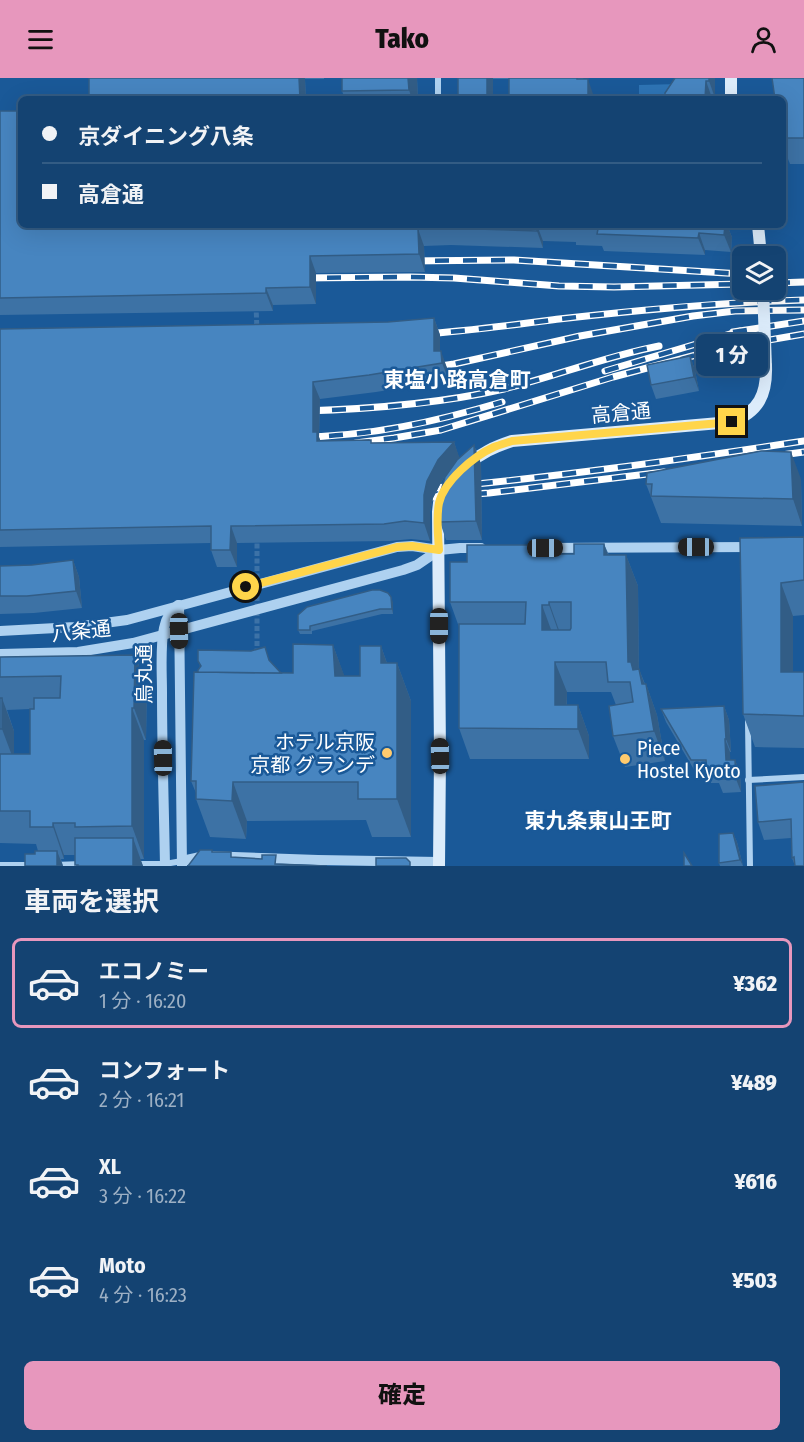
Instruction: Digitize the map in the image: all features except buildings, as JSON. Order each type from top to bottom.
[{"type":"main road","points":[[731,78],[731,96]]},
{"type":"main road","points":[[758,228],[760,246]]},
{"type":"main road","name":"高倉通","points":[[439,864],[439,503],[443,493],[454,478],[478,456],[512,441],[723,423],[741,418],[753,409],[766,386],[763,300]]},
{"type":"street","points":[[438,78],[438,96]]},
{"type":"street","name":"八条通","points":[[0,631],[48,629],[127,620],[397,547],[412,546],[439,550],[488,548]]},
{"type":"street","points":[[522,548],[745,552],[768,547]]},
{"type":"street","name":"八条通","points":[[0,654],[78,652],[133,643],[403,570],[417,565],[439,550]]},
{"type":"street","name":"烏丸通","points":[[178,605],[182,863]]},
{"type":"street","name":"烏丸通","points":[[165,865],[162,636],[168,616],[178,605]]},
{"type":"street","points":[[747,709],[750,866]]},
{"type":"street","points":[[748,780],[804,777]]},
{"type":"street","points":[[127,864],[165,865],[205,856],[439,864]]},
{"type":"street","points":[[49,865],[93,864]]},
{"type":"street","points":[[0,865],[37,865]]},
{"type":"shaded area","points":[[679,84],[674,96],[639,96],[639,85]]},
{"type":"tunnel","points":[[256,305],[257,331]]},
{"type":"tunnel","points":[[257,536],[257,655]]},
{"type":"railway","points":[[407,261],[514,260],[732,273]]},
{"type":"railway","points":[[299,278],[454,278],[559,286],[614,287],[732,284]]},
{"type":"railway","points":[[786,283],[804,282]]},
{"type":"railway","points":[[423,334],[650,310],[804,300]]},
{"type":"railway","points":[[428,368],[580,336],[693,316],[735,311],[804,310]]},
{"type":"railway","points":[[733,332],[804,321]]},
{"type":"railway","points":[[605,371],[740,331]]},
{"type":"railway","points":[[356,443],[441,430],[613,377],[696,355],[804,334]]},
{"type":"railway","points":[[304,411],[404,405],[479,394],[659,346]]},
{"type":"railway","points":[[301,437],[353,434],[403,427],[502,402]]},
{"type":"railway","points":[[423,489],[519,480],[804,441]]},
{"type":"railway","points":[[774,456],[804,452]]},
{"type":"railway","points":[[417,498],[489,493],[664,472]]},
{"type":"place","name":"ホテル京阪 京都 グランデ","points":[[387,753]]},
{"type":"place","name":"Piece Hostel Kyoto","points":[[625,759]]},
{"type":"district","name":"東塩小路高倉町","points":[[457,380]]},
{"type":"district","name":"東九条東山王町","points":[[598,821]]},
{"type":"route","points":[[246,587],[397,547],[412,546],[439,550],[438,512],[443,493],[452,480],[478,456],[512,441],[732,422]]}]
